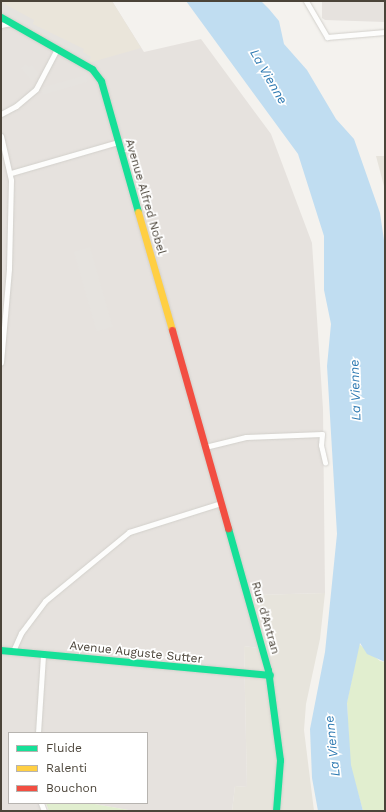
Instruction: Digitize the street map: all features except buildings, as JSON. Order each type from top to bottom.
[{"type":"street","points":[[306,1],[327,37],[385,32]]},
{"type":"street","name":"Avenue Alfred Nobel","points":[[1,17],[57,49],[99,76],[201,435]]},
{"type":"street","points":[[1,25],[11,22]]},
{"type":"street","points":[[1,114],[16,106],[36,89],[57,49]]},
{"type":"street","points":[[1,136],[11,173],[9,269],[1,363]]},
{"type":"street","points":[[11,173],[118,142]]},
{"type":"street","points":[[205,447],[246,437],[322,434],[321,445],[325,463]]},
{"type":"street","name":"Rue d'Antran","points":[[201,435],[270,675],[280,760],[276,811]]},
{"type":"street","points":[[13,651],[21,633],[45,601],[129,532],[221,503]]},
{"type":"street","name":"Avenue Auguste Sutter","points":[[1,650],[270,675]]},
{"type":"street","points":[[38,732],[43,654]]},
{"type":"shaded area","points":[[1,1],[112,1],[144,52],[201,39],[271,134],[312,243],[323,409],[325,593],[250,595],[258,648],[244,646],[247,787],[235,786],[232,811],[134,811],[95,804],[148,804],[148,732],[8,732],[8,804],[42,804],[45,811],[1,811]]},
{"type":"shaded area","points":[[1,1],[112,1],[141,48],[88,63],[1,14]]},
{"type":"shaded area","points":[[322,1],[385,1],[385,22],[325,20],[322,18]]},
{"type":"shaded area","points":[[1,2],[34,20],[33,24],[84,49],[83,52],[91,57],[88,63],[43,38],[44,35],[1,14]]},
{"type":"shaded area","points":[[26,64],[29,67],[32,65],[39,74],[32,81],[21,68]]},
{"type":"shaded area","points":[[86,75],[88,82],[43,95],[41,88]]},
{"type":"shaded area","points":[[376,156],[385,156],[385,190]]},
{"type":"shaded area","points":[[90,247],[113,327],[97,331],[74,252]]},
{"type":"shaded area","points":[[325,593],[320,639],[306,704],[304,730],[314,811],[232,811],[235,786],[247,787],[244,646],[258,648],[250,595]]},
{"type":"green space","points":[[359,644],[380,661],[385,662],[385,811],[363,811],[350,765],[347,702]]},
{"type":"green space","points":[[46,804],[95,804],[134,811],[49,811]]},
{"type":"water","name":"La Vienne","points":[[186,1],[261,1],[269,9],[279,21],[284,44],[307,70],[336,119],[354,139],[380,213],[385,247],[385,662],[367,654],[360,643],[347,703],[351,765],[363,811],[318,811],[312,778],[310,729],[325,652],[337,534],[327,366],[331,324],[324,290],[324,236],[298,154]]},
{"type":"traffic: fast","points":[[1,17],[92,69],[101,81],[138,212]]},
{"type":"traffic: fast","points":[[228,528],[268,670],[280,760],[276,811]]},
{"type":"traffic: fast","points":[[1,650],[270,675]]},
{"type":"traffic: slow","points":[[138,212],[172,330]]},
{"type":"traffic: jam","points":[[172,330],[228,528]]}]
